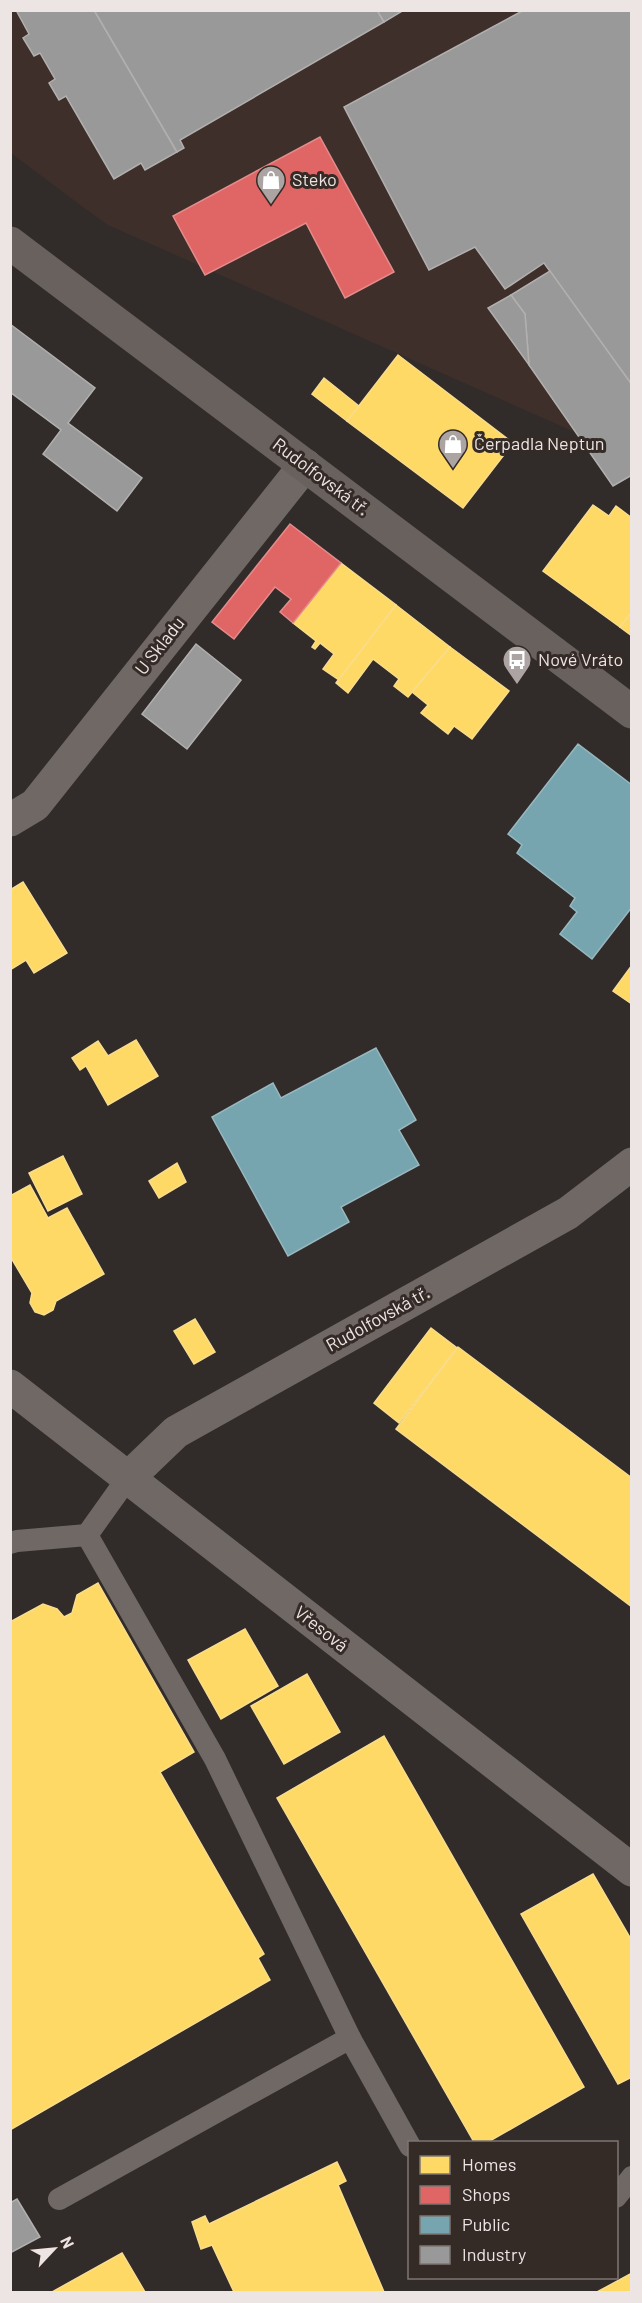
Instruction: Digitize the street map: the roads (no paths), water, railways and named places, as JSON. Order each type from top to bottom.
[{"type":"main road","name":"Rudolfovská tř.","points":[[10,243],[632,712]]},
{"type":"street","name":"U Skladu","points":[[10,820],[35,805],[305,465]]},
{"type":"street","name":"Rudolfovská tř.","points":[[128,1479],[176,1432],[568,1213],[632,1164]]},
{"type":"street","name":"Vřesová","points":[[10,1386],[632,1870]]},
{"type":"lane","points":[[10,1544],[17,1541],[87,1535],[128,1479]]},
{"type":"lane","points":[[87,1535],[215,1759],[350,2038],[408,2142]]},
{"type":"lane","points":[[59,2199],[350,2038]]},
{"type":"lane","points":[[618,2194],[632,2177]]},
{"type":"place","name":"Steko","points":[[271,206]]},
{"type":"place","name":"Čerpadla Neptun","points":[[453,470]]},
{"type":"place","name":"Nové Vráto","points":[[517,686]]}]
